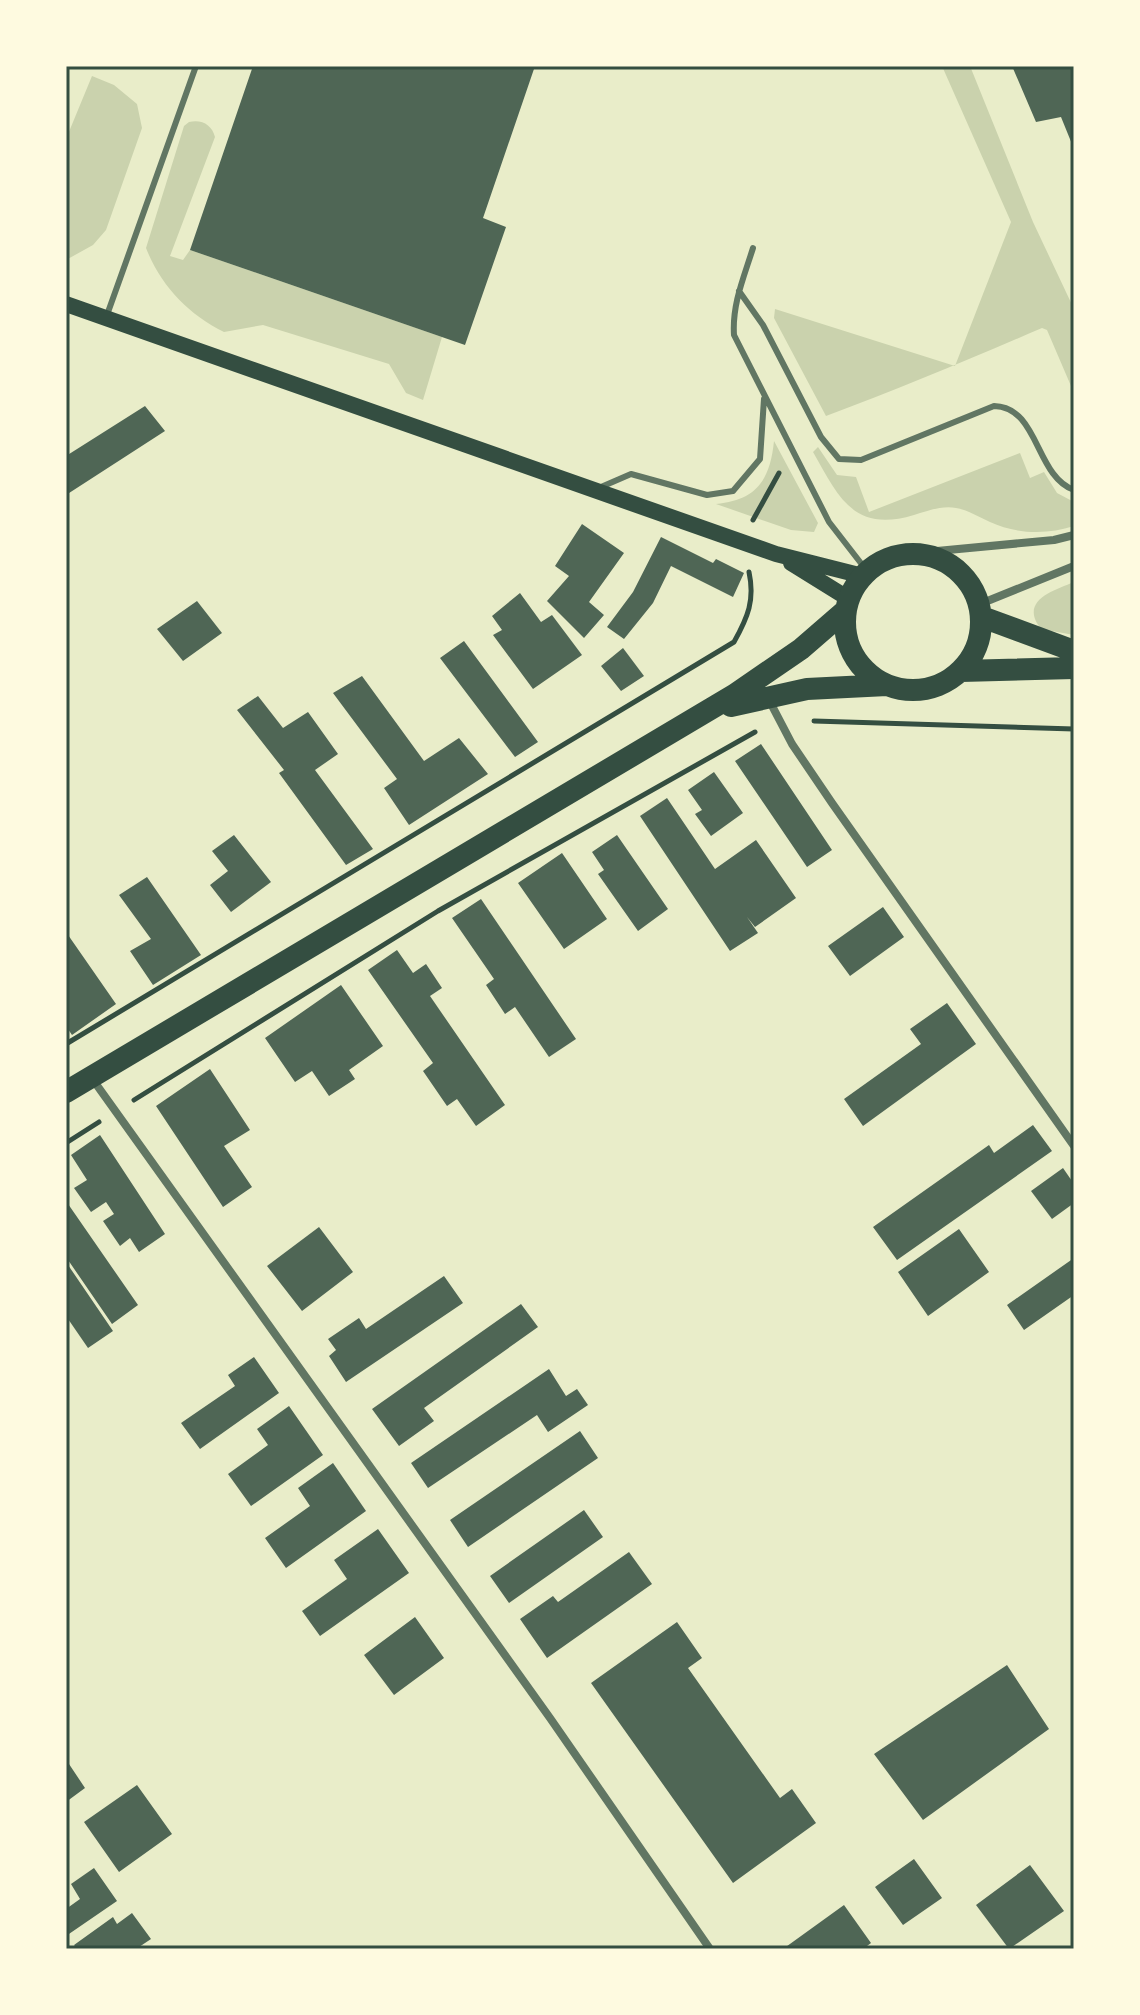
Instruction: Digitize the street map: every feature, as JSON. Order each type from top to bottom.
[{"type":"highway","points":[[66,1092],[696,719],[778,665],[848,604],[865,573],[885,560],[916,553],[946,562],[961,573],[981,611],[980,637],[961,671],[945,683],[926,689],[907,690],[887,685],[868,674],[853,655],[846,633],[848,604]]},
{"type":"highway","points":[[981,611],[1074,651]]},
{"type":"highway","points":[[961,671],[1074,668]]},
{"type":"highway","points":[[696,719],[767,696],[830,687],[887,685]]},
{"type":"main road","points":[[66,304],[776,554],[865,573]]},
{"type":"main road","points":[[776,554],[848,604]]},
{"type":"street","points":[[916,553],[1054,540],[1074,535]]},
{"type":"street","points":[[981,611],[1074,566]]},
{"type":"street","points":[[767,696],[777,719],[841,816],[1074,1146]]},
{"type":"street","points":[[91,1077],[550,1718],[710,1949]]},
{"type":"lane","points":[[106,318],[196,66]]},
{"type":"lane","points":[[753,248],[739,291],[734,335],[829,522],[865,573]]},
{"type":"lane","points":[[739,291],[763,325],[821,437],[839,459],[861,460],[994,406],[1005,406],[1015,412],[1026,427],[1053,475],[1074,490]]},
{"type":"lane","points":[[597,489],[631,474],[707,495],[733,491],[760,459],[764,395]]},
{"type":"path","points":[[66,1044],[734,642],[747,618],[753,594],[744,542],[759,507],[794,452]]},
{"type":"path","points":[[66,1143],[438,911],[777,719],[1074,729]]},
{"type":"green space","points":[[942,66],[970,66],[1033,222],[1074,309],[1074,393],[1047,330],[1042,328],[955,365],[1011,222]]},
{"type":"green space","points":[[92,76],[114,85],[137,104],[142,128],[106,230],[93,245],[66,260],[66,139]]},
{"type":"green space","points":[[189,122],[206,124],[215,137],[170,256],[183,260],[190,250],[442,337],[423,400],[406,393],[389,364],[263,325],[224,332],[199,317],[177,298],[159,275],[146,248],[184,126]]},
{"type":"green space","points":[[775,309],[954,366],[826,416],[774,318]]},
{"type":"green space","points":[[774,441],[818,523],[814,532],[791,530],[716,504],[741,498],[758,486],[769,467]]},
{"type":"green space","points":[[818,447],[837,475],[856,477],[869,512],[1020,453],[1030,478],[1044,472],[1057,493],[1074,502],[1074,526],[1042,532],[1021,531],[951,507],[894,519],[863,515],[851,508],[831,484],[813,452]]},
{"type":"green space","points":[[1074,582],[1074,635],[1041,629],[1035,619],[1036,604],[1048,593]]},
{"type":"building","points":[[253,66],[535,66],[483,218],[506,227],[465,345],[190,250]]},
{"type":"building","points":[[1012,66],[1074,66],[1074,149],[1061,117],[1036,122]]},
{"type":"building","points":[[145,406],[165,431],[66,495],[66,456]]},
{"type":"building","points":[[582,524],[624,553],[589,602],[604,615],[584,638],[547,601],[569,576],[555,566]]},
{"type":"building","points":[[661,537],[713,563],[716,559],[744,573],[733,597],[671,566],[653,603],[624,639],[607,627],[633,592]]},
{"type":"building","points":[[520,593],[541,622],[552,615],[582,655],[533,689],[493,635],[502,630],[492,616]]},
{"type":"building","points":[[197,601],[222,633],[183,661],[157,629]]},
{"type":"building","points":[[464,641],[538,742],[515,757],[440,658]]},
{"type":"building","points":[[623,648],[644,676],[621,691],[601,666]]},
{"type":"building","points":[[362,676],[424,761],[459,738],[488,774],[409,825],[384,788],[397,779],[333,693]]},
{"type":"building","points":[[258,696],[283,728],[308,712],[338,754],[315,770],[373,849],[346,865],[279,773],[284,770],[237,710]]},
{"type":"building","points":[[761,744],[832,850],[807,867],[735,761]]},
{"type":"building","points":[[714,772],[743,813],[711,836],[695,814],[702,810],[688,790]]},
{"type":"building","points":[[667,798],[715,869],[756,840],[796,898],[755,927],[747,917],[758,933],[730,951],[640,816]]},
{"type":"building","points":[[234,835],[271,882],[231,912],[210,885],[228,871],[212,851]]},
{"type":"building","points":[[617,835],[668,909],[638,931],[598,874],[604,870],[592,852]]},
{"type":"building","points":[[562,853],[607,919],[564,949],[518,883]]},
{"type":"building","points":[[147,877],[201,955],[153,985],[130,951],[151,939],[119,895]]},
{"type":"building","points":[[481,899],[576,1039],[549,1057],[515,1007],[505,1014],[486,985],[494,979],[452,918]]},
{"type":"building","points":[[883,907],[904,937],[850,976],[828,946]]},
{"type":"building","points":[[66,932],[116,1004],[72,1035],[66,1026]]},
{"type":"building","points":[[397,950],[413,973],[426,964],[442,988],[430,996],[505,1105],[476,1126],[457,1099],[447,1106],[423,1071],[433,1063],[368,970]]},
{"type":"building","points":[[341,985],[383,1046],[349,1070],[355,1079],[329,1096],[312,1071],[295,1082],[265,1038]]},
{"type":"building","points":[[947,1003],[976,1044],[863,1126],[844,1099],[921,1044],[910,1029]]},
{"type":"building","points":[[210,1069],[250,1130],[224,1146],[252,1187],[223,1207],[156,1106]]},
{"type":"building","points":[[1033,1125],[1052,1151],[897,1260],[873,1227],[989,1145],[994,1153]]},
{"type":"building","points":[[100,1135],[165,1234],[139,1252],[130,1238],[120,1246],[103,1221],[114,1214],[106,1202],[91,1212],[74,1188],[87,1180],[71,1155]]},
{"type":"building","points":[[1063,1168],[1074,1184],[1074,1203],[1052,1219],[1031,1191]]},
{"type":"building","points":[[66,1201],[138,1305],[112,1324],[66,1257]]},
{"type":"building","points":[[319,1227],[353,1272],[302,1311],[267,1266]]},
{"type":"building","points":[[959,1229],[989,1272],[928,1316],[898,1272]]},
{"type":"building","points":[[1074,1258],[1074,1295],[1024,1330],[1007,1305]]},
{"type":"building","points":[[66,1262],[113,1331],[88,1348],[66,1316]]},
{"type":"building","points":[[444,1276],[463,1303],[346,1382],[329,1356],[336,1350],[328,1339],[359,1318],[366,1329]]},
{"type":"building","points":[[521,1304],[538,1327],[424,1408],[434,1421],[399,1446],[372,1409]]},
{"type":"building","points":[[254,1357],[279,1393],[200,1449],[181,1423],[235,1386],[228,1375]]},
{"type":"building","points":[[549,1369],[566,1396],[577,1389],[588,1405],[548,1432],[537,1415],[428,1488],[411,1463]]},
{"type":"building","points":[[289,1406],[323,1455],[251,1506],[228,1474],[268,1445],[257,1429]]},
{"type":"building","points":[[580,1431],[598,1458],[468,1547],[450,1520]]},
{"type":"building","points":[[333,1463],[366,1511],[286,1568],[265,1538],[310,1506],[298,1488]]},
{"type":"building","points":[[584,1510],[603,1537],[509,1603],[490,1576]]},
{"type":"building","points":[[378,1529],[409,1573],[320,1636],[302,1611],[347,1579],[334,1560]]},
{"type":"building","points":[[629,1552],[652,1584],[547,1658],[520,1619],[553,1596],[558,1602]]},
{"type":"building","points":[[415,1617],[444,1658],[394,1695],[364,1655]]},
{"type":"building","points":[[677,1622],[702,1658],[688,1668],[780,1798],[792,1789],[816,1823],[733,1883],[591,1683]]},
{"type":"building","points":[[1007,1665],[1049,1729],[923,1820],[874,1754]]},
{"type":"building","points":[[69,1764],[85,1788],[66,1802],[66,1765]]},
{"type":"building","points":[[137,1785],[172,1834],[119,1872],[84,1822]]},
{"type":"building","points":[[914,1859],[942,1898],[903,1925],[875,1887]]},
{"type":"building","points":[[1030,1865],[1064,1911],[1009,1949],[976,1905]]},
{"type":"building","points":[[94,1868],[117,1901],[66,1936],[66,1909],[80,1899],[71,1884]]},
{"type":"building","points":[[844,1905],[871,1943],[863,1949],[783,1949]]},
{"type":"building","points":[[132,1913],[151,1939],[136,1949],[77,1949],[74,1945],[113,1917],[117,1924]]}]
